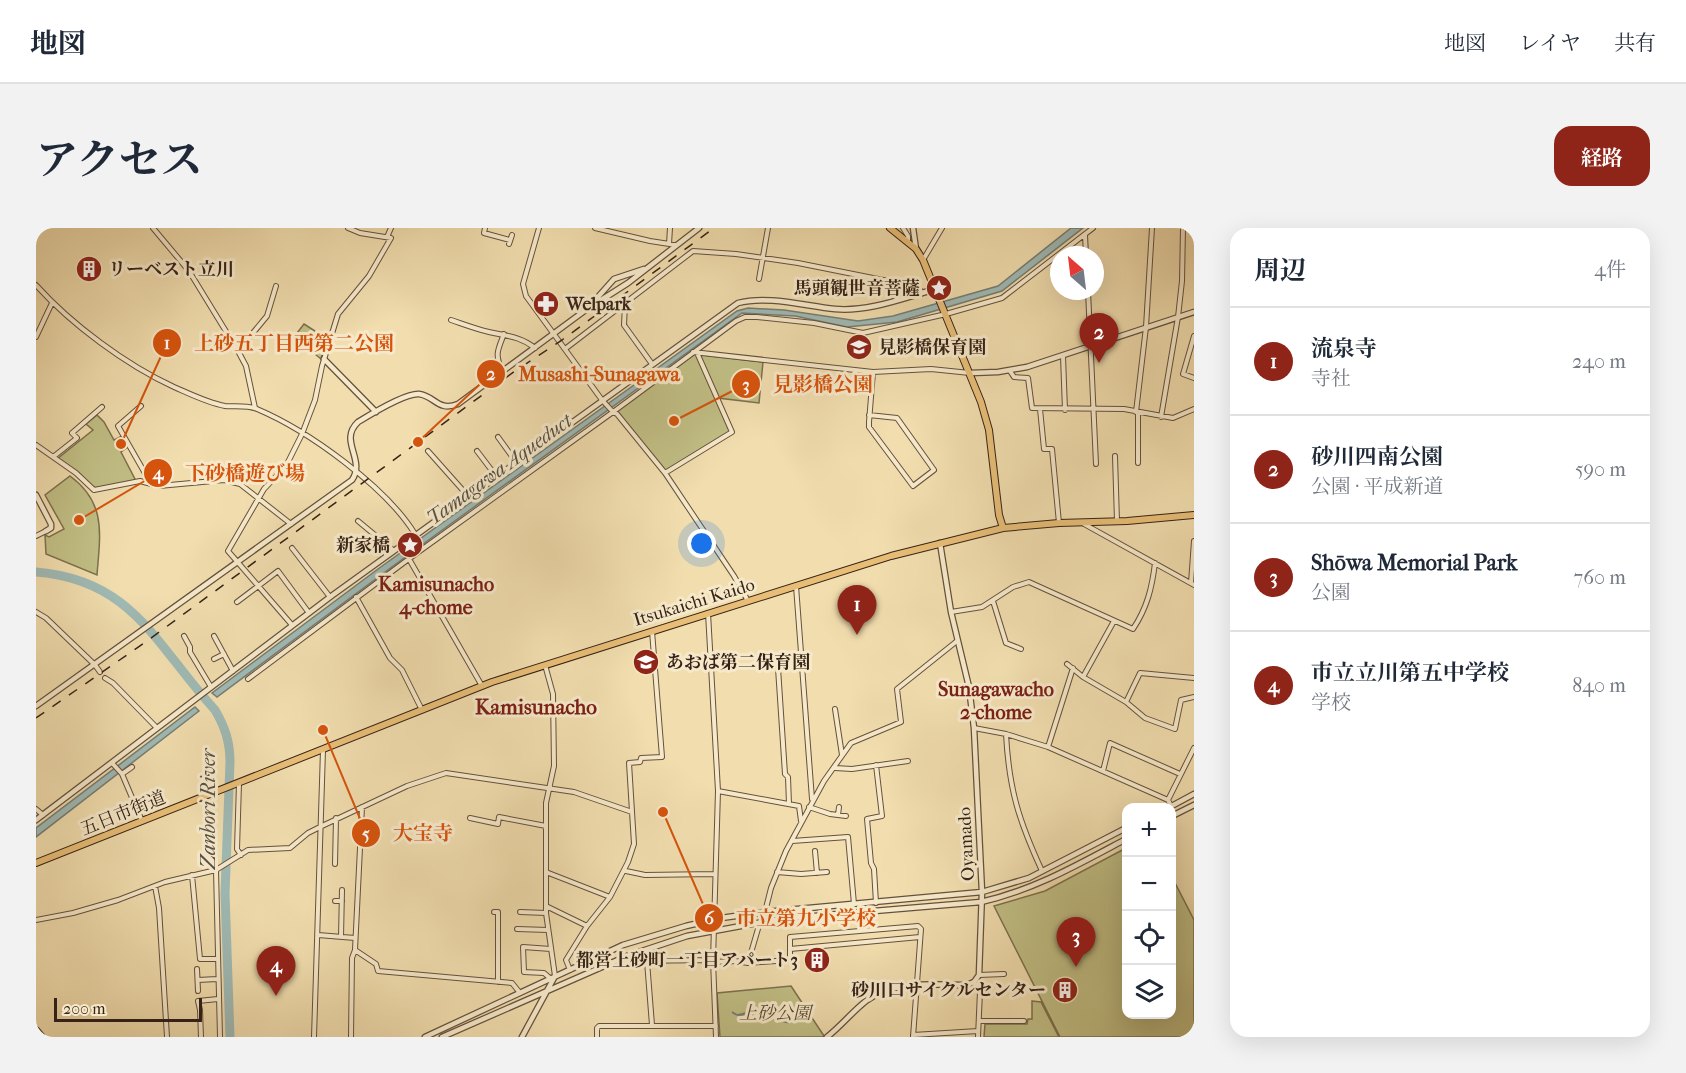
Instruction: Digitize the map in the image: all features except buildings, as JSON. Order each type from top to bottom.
[{"type":"main road","points":[[890,228],[916,249],[923,260],[971,373],[989,430],[1003,528]]},
{"type":"main road","name":"Itsukaichi Kaido","points":[[221,790],[482,686],[492,685],[544,664],[940,543],[1003,528],[1059,522],[1117,521],[1194,515]]},
{"type":"main road","name":"五日市街道","points":[[36,863],[221,790]]},
{"type":"main road","points":[[36,1030],[42,1037]]},
{"type":"street","points":[[153,228],[189,272],[238,351],[246,366],[255,408]]},
{"type":"street","points":[[292,626],[228,550],[266,486],[286,466],[315,400],[338,314],[380,261],[391,238],[360,233],[348,228]]},
{"type":"street","points":[[387,237],[391,228]]},
{"type":"street","points":[[485,228],[484,233],[510,240]]},
{"type":"street","points":[[539,228],[523,288],[526,296],[603,401],[617,414],[665,473],[734,576],[748,601]]},
{"type":"street","points":[[595,228],[676,245]]},
{"type":"street","points":[[669,244],[670,228]]},
{"type":"street","points":[[36,706],[352,480],[357,472],[357,461],[350,442],[351,431],[357,423],[413,394],[425,396],[441,406],[452,406],[461,402],[587,309],[628,283],[699,228]]},
{"type":"street","points":[[759,279],[768,228]]},
{"type":"street","points":[[903,228],[908,236],[908,242]]},
{"type":"street","points":[[913,228],[916,249]]},
{"type":"street","points":[[923,260],[942,228]]},
{"type":"street","points":[[248,678],[409,556],[695,353],[736,321],[745,317],[802,321],[863,333],[946,313],[1002,298],[1093,228]]},
{"type":"street","points":[[1138,463],[1137,412],[1146,327],[1152,228]]},
{"type":"street","points":[[1161,417],[1178,317],[1182,281],[1183,228]]},
{"type":"street","points":[[1085,235],[1086,246]]},
{"type":"street","points":[[565,349],[693,251],[763,258],[918,287],[921,293]]},
{"type":"street","points":[[587,309],[607,284],[614,279],[646,268]]},
{"type":"street","points":[[36,285],[70,319],[146,373],[211,402],[225,406],[255,408],[302,434],[361,474],[399,512],[415,534]]},
{"type":"street","points":[[238,351],[267,316],[276,285]]},
{"type":"street","points":[[36,820],[114,765],[196,698],[393,550],[402,546],[415,534],[738,303],[750,300],[845,309],[870,307],[921,293],[937,292]]},
{"type":"street","points":[[1088,300],[1096,464]]},
{"type":"street","points":[[36,337],[52,303]]},
{"type":"street","points":[[625,303],[624,325],[652,364]]},
{"type":"street","points":[[695,353],[873,372],[931,369],[971,373],[1010,371],[1063,356],[1194,312]]},
{"type":"street","points":[[451,320],[524,340],[535,348]]},
{"type":"street","points":[[502,372],[497,357],[499,344],[504,334]]},
{"type":"street","points":[[1194,336],[1184,374],[1194,378]]},
{"type":"street","points":[[665,473],[732,432],[695,353]]},
{"type":"street","points":[[1063,356],[1065,410]]},
{"type":"street","points":[[324,360],[376,412]]},
{"type":"street","points":[[1010,371],[1014,377],[1028,378],[1031,408],[1124,410],[1173,418],[1194,409]]},
{"type":"street","points":[[869,415],[897,418],[934,470],[913,486],[868,426],[869,415],[873,372]]},
{"type":"street","points":[[141,406],[118,426],[150,483]]},
{"type":"street","points":[[53,457],[77,438],[72,433],[102,407]]},
{"type":"street","points":[[1040,409],[1044,449],[1052,448],[1059,522]]},
{"type":"street","points":[[498,437],[516,462]]},
{"type":"street","points":[[36,445],[76,473],[94,490],[136,482],[159,486],[224,480],[240,484],[292,524]]},
{"type":"street","points":[[428,451],[468,496]]},
{"type":"street","points":[[477,451],[496,476]]},
{"type":"street","points":[[1115,456],[1117,521]]},
{"type":"street","points":[[36,495],[51,524],[51,528],[36,536]]},
{"type":"street","points":[[358,521],[393,550]]},
{"type":"street","points":[[1080,522],[1192,584],[1194,541]]},
{"type":"street","name":"Oyamado","points":[[940,543],[951,612],[969,687],[974,728],[982,892],[979,975]]},
{"type":"street","points":[[402,546],[482,686]]},
{"type":"street","points":[[291,548],[330,597]]},
{"type":"street","points":[[951,612],[982,607],[1013,587],[1029,582],[1133,629],[1143,614],[1152,590],[1155,563]]},
{"type":"street","points":[[237,602],[278,571],[309,613]]},
{"type":"street","points":[[796,586],[813,800]]},
{"type":"street","points":[[356,597],[390,658],[402,670],[422,710]]},
{"type":"street","points":[[993,601],[1006,643],[1021,649]]},
{"type":"street","points":[[36,612],[46,618],[100,672]]},
{"type":"street","points":[[708,613],[718,791],[713,961],[716,1037]]},
{"type":"street","points":[[1083,677],[1114,621]]},
{"type":"street","points":[[570,970],[566,960],[626,870],[634,844],[629,763],[640,762],[641,758],[662,757],[652,630]]},
{"type":"street","points":[[184,636],[209,689]]},
{"type":"street","points":[[214,636],[233,671]]},
{"type":"street","points":[[765,912],[777,872],[801,821],[851,743],[901,722],[897,689],[957,641]]},
{"type":"street","points":[[214,659],[224,654]]},
{"type":"street","points":[[522,1037],[553,978],[546,913],[546,803],[554,766],[553,694],[544,664]]},
{"type":"street","points":[[1067,664],[1083,677],[1126,702],[1145,718],[1175,729],[1181,700],[1194,697]]},
{"type":"street","points":[[778,668],[789,804]]},
{"type":"street","points":[[1048,747],[1072,668]]},
{"type":"street","points":[[1126,702],[1140,673],[1194,678]]},
{"type":"street","points":[[105,678],[113,683],[158,728]]},
{"type":"street","points":[[835,709],[842,756]]},
{"type":"street","points":[[974,728],[1006,734],[1048,747],[1168,800]]},
{"type":"street","points":[[1006,734],[1008,770],[1017,813],[1042,871]]},
{"type":"street","points":[[1103,771],[1110,743],[1180,774]]},
{"type":"street","points":[[1168,803],[1194,747]]},
{"type":"street","points":[[314,1037],[322,826],[322,750]]},
{"type":"street","points":[[834,768],[852,769],[908,761]]},
{"type":"street","points":[[114,765],[121,774],[142,821]]},
{"type":"street","points":[[876,765],[882,816],[867,819],[876,903]]},
{"type":"street","points":[[121,774],[132,767]]},
{"type":"street","points":[[36,920],[81,911],[155,886],[218,869],[248,850],[290,848],[308,833],[336,818],[441,773],[574,792],[632,812]]},
{"type":"street","points":[[237,784],[237,849],[241,855]]},
{"type":"street","points":[[718,791],[799,806],[801,821]]},
{"type":"street","points":[[1176,803],[1194,794]]},
{"type":"street","points":[[1176,814],[1194,805]]},
{"type":"street","points":[[351,1037],[352,958],[355,950],[362,807]]},
{"type":"street","points":[[809,807],[846,816]]},
{"type":"street","points":[[838,815],[839,807]]},
{"type":"street","points":[[36,809],[43,815]]},
{"type":"street","points":[[335,864],[336,818]]},
{"type":"street","points":[[470,818],[498,824],[499,818],[546,826]]},
{"type":"street","points":[[425,1037],[623,945],[714,919],[765,912],[982,892],[1029,878],[1122,830]]},
{"type":"street","points":[[791,842],[848,837],[854,904]]},
{"type":"street","points":[[442,1037],[656,944],[760,922],[825,914],[981,902],[1028,889],[1122,841]]},
{"type":"street","points":[[815,851],[817,873]]},
{"type":"street","points":[[218,869],[217,979],[220,1037]]},
{"type":"street","points":[[626,870],[645,875],[715,874]]},
{"type":"street","points":[[546,872],[610,897]]},
{"type":"street","points":[[777,872],[827,872]]},
{"type":"street","points":[[192,875],[200,959],[217,959]]},
{"type":"street","points":[[155,886],[167,1037]]},
{"type":"street","points":[[341,937],[342,890]]},
{"type":"street","points":[[335,901],[342,901]]},
{"type":"street","points":[[546,906],[587,926]]},
{"type":"street","points":[[494,912],[498,912],[498,981]]},
{"type":"street","points":[[520,912],[546,913]]},
{"type":"street","points":[[748,963],[760,922]]},
{"type":"street","points":[[627,956],[633,962],[735,961],[748,963],[790,960],[790,937],[918,927],[921,929],[913,1036],[978,1034],[980,991],[974,982]]},
{"type":"street","points":[[517,929],[548,930]]},
{"type":"street","points":[[318,935],[355,938]]},
{"type":"street","points":[[790,949],[920,937]]},
{"type":"street","points":[[551,949],[523,947],[524,972],[544,973],[553,978]]},
{"type":"street","points":[[355,950],[376,964],[378,971],[424,977],[512,983],[520,993]]},
{"type":"street","points":[[647,961],[652,1025]]},
{"type":"street","points":[[197,969],[198,991]]},
{"type":"street","points":[[827,1037],[869,999],[897,987],[968,985],[974,982],[979,975],[1004,974]]},
{"type":"street","points":[[198,980],[217,979]]},
{"type":"street","points":[[201,1037],[198,1001],[218,999]]},
{"type":"street","points":[[979,1022],[1024,1021]]},
{"type":"street","points":[[597,1037],[599,1026],[716,1026]]},
{"type":"green space","points":[[304,324],[326,338],[321,359],[294,337]]},
{"type":"green space","points":[[693,354],[763,362],[759,403],[717,398],[730,432],[666,472],[613,410]]},
{"type":"green space","points":[[97,415],[104,422],[114,440],[122,436],[128,447],[121,452],[136,481],[95,489],[57,459],[93,430],[86,424]]},
{"type":"green space","points":[[70,476],[82,486],[96,509],[100,533],[97,575],[46,554],[45,535],[49,537],[64,529],[45,495]]},
{"type":"green space","points":[[1122,850],[1122,1019],[1176,1019],[1176,885],[1194,920],[1194,1037],[1060,1037],[994,906],[1045,891]]},
{"type":"green space","name":"上砂公園","points":[[791,986],[823,1037],[720,1037],[717,993]]},
{"type":"green space","points":[[1032,1001],[1041,1002],[1059,1037],[984,1037],[985,1024],[1027,1024],[1028,1019],[1032,1019]]},
{"type":"water","points":[[1071,228],[1083,228],[1060,246],[1050,246],[1050,254],[1002,291],[897,322],[847,327],[795,316],[742,313],[412,552],[217,697],[212,693],[378,569],[737,311],[748,308],[784,310],[858,321],[893,316],[998,286]]},
{"type":"water","points":[[195,707],[199,711],[36,837],[36,828]]},
{"type":"water","points":[[781,1008],[781,1013],[788,1016],[796,1012],[796,1008],[799,1009],[796,1017],[788,1022],[761,1011],[776,1014],[777,1009]]},
{"type":"waterway","name":"Zanbori River","points":[[36,572],[69,578],[97,588],[120,602],[158,640],[215,710],[224,729],[230,762],[225,893],[230,1037]]},
{"type":"railway","points":[[36,718],[147,641],[714,228]]},
{"type":"place","name":"リーベスト立川","points":[[89,269]]},
{"type":"place","name":"馬頭観世音菩薩","points":[[939,288]]},
{"type":"place","name":"Welpark","points":[[546,304]]},
{"type":"place","name":"見影橋保育園","points":[[859,347]]},
{"type":"place","name":"砂川四南公園","points":[[1099,363]]},
{"type":"place","name":"見影橋公園","points":[[674,421]]},
{"type":"place","name":"Musashi-Sunagawa","points":[[418,442]]},
{"type":"place","name":"上砂五丁目西第二公園","points":[[121,444]]},
{"type":"place","name":"下砂橋遊び場","points":[[79,520]]},
{"type":"place","name":"新家橋","points":[[410,545]]},
{"type":"place","name":"流泉寺","points":[[857,635]]},
{"type":"place","name":"あおば第二保育園","points":[[646,662]]},
{"type":"place","name":"大宝寺","points":[[323,730]]},
{"type":"place","name":"市立第九小学校","points":[[663,812]]},
{"type":"place","name":"都営上砂町一丁目アパート3","points":[[817,960]]},
{"type":"place","name":"Shōwa Memorial Park","points":[[1076,967]]},
{"type":"place","name":"砂川口サイクルセンター","points":[[1065,990]]},
{"type":"place","name":"市立立川第五中学校","points":[[276,996]]},
{"type":"district","name":"Kamisunacho 4-chome","points":[[436,596]]},
{"type":"district","name":"Sunagawacho 2-chome","points":[[996,700]]},
{"type":"district","name":"Kamisunacho","points":[[536,707]]},
{"type":"water label","name":"Tamagawa Aqueduct","points":[[499,469]]}]
